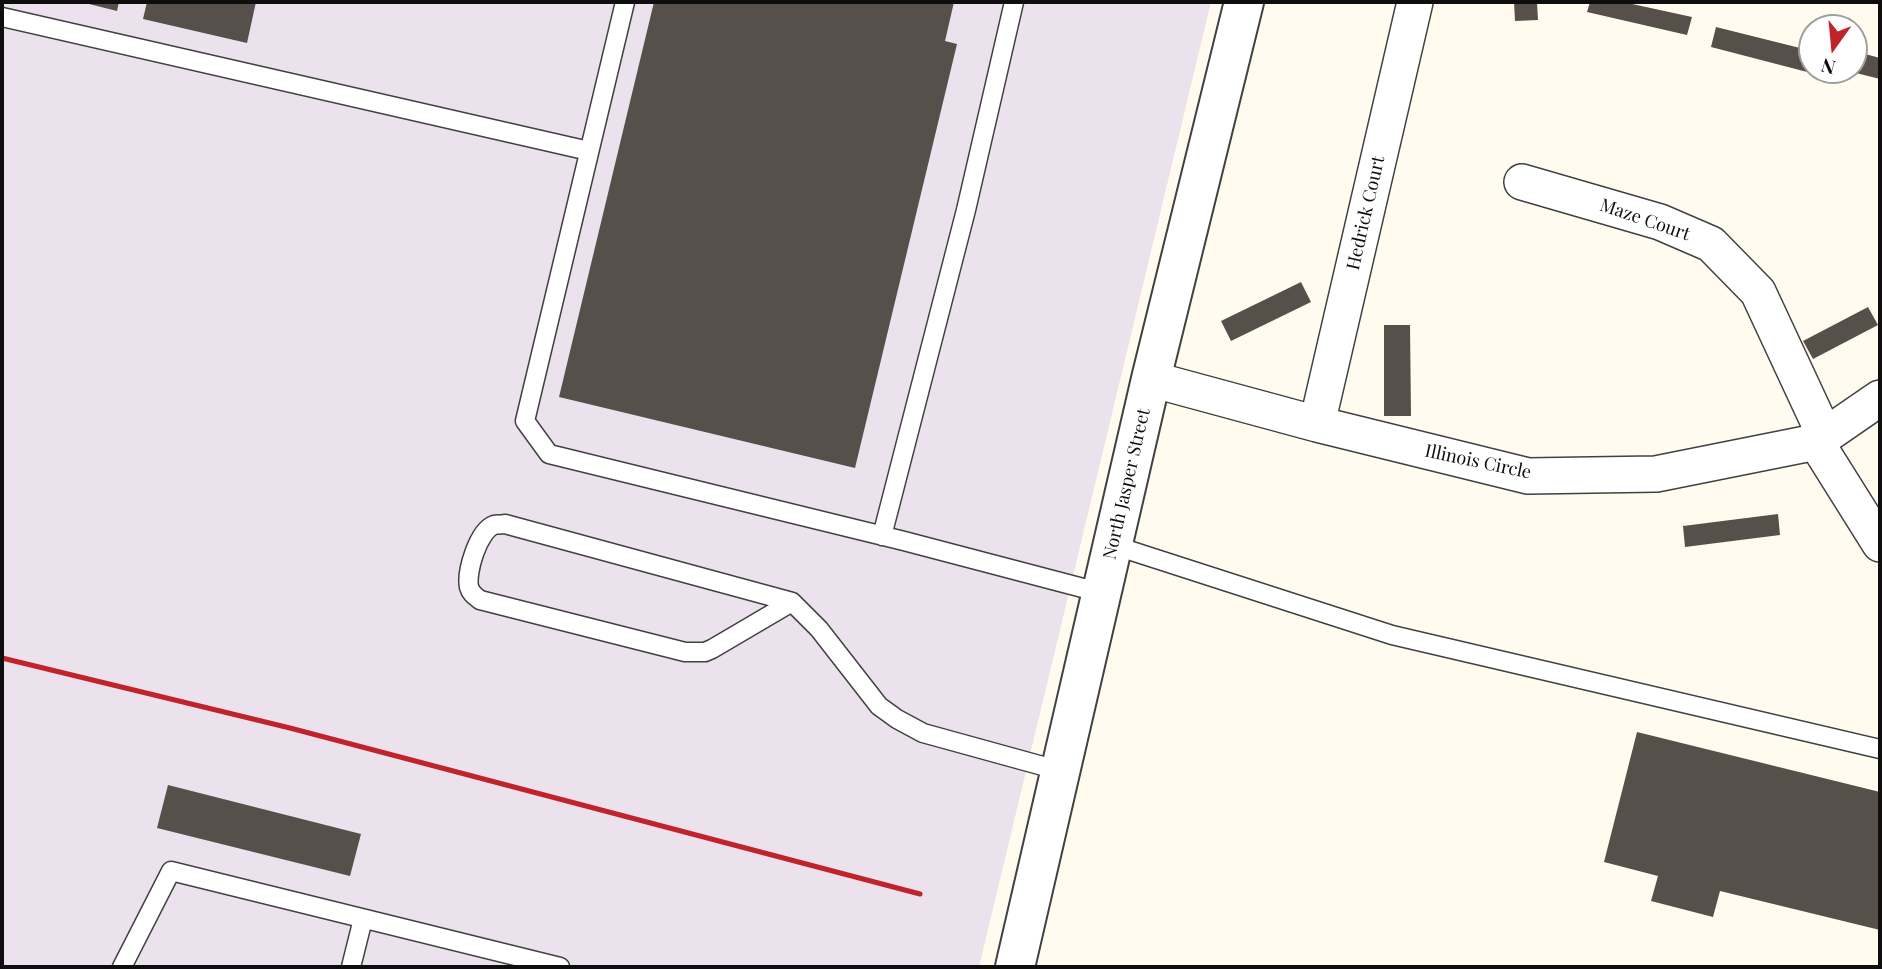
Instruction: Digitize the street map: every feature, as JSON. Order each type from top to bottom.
[{"type":"street","name":"North Jasper Street","points":[[1015,967],[1151,379],[1244,2]]},
{"type":"street","name":"Hedrick Court","points":[[1317,424],[1415,2]]},
{"type":"street","name":"Maze Court","points":[[1522,182],[1660,222],[1711,244],[1758,292],[1821,439],[1880,544]]},
{"type":"street","name":"Illinois Circle","points":[[1151,379],[1317,424],[1528,476],[1656,474],[1821,439],[1880,398]]},
{"type":"lane","points":[[625,2],[525,421],[549,454],[1102,593]]},
{"type":"lane","points":[[882,536],[965,210],[1014,2]]},
{"type":"lane","points":[[2,18],[589,150]]},
{"type":"lane","points":[[792,602],[712,649],[705,652],[685,652],[480,600],[470,591],[468,582],[475,548],[484,533],[493,525],[505,524],[792,602],[819,629],[879,706],[897,719],[923,733],[1061,771]]},
{"type":"lane","points":[[1112,545],[1392,635],[1880,749]]},
{"type":"lane","points":[[122,967],[171,871],[560,967]]},
{"type":"lane","points":[[351,967],[363,919]]},
{"type":"shaded area","points":[[2,2],[1211,2],[979,967],[2,967]]},
{"type":"building","points":[[81,2],[119,2],[117,11]]},
{"type":"building","points":[[147,2],[256,2],[247,43],[143,19]]},
{"type":"building","points":[[654,2],[954,2],[945,41],[957,44],[855,468],[559,397]]},
{"type":"building","points":[[1514,2],[1537,2],[1538,20],[1515,21]]},
{"type":"building","points":[[1590,2],[1623,2],[1692,17],[1687,35],[1587,12]]},
{"type":"building","points":[[1716,27],[1798,48],[1798,70],[1711,47]]},
{"type":"building","points":[[1868,55],[1880,58],[1880,79],[1868,76]]},
{"type":"building","points":[[1301,282],[1311,302],[1231,341],[1221,321]]},
{"type":"building","points":[[1868,307],[1878,325],[1813,359],[1803,341]]},
{"type":"building","points":[[1384,325],[1410,325],[1411,416],[1384,416]]},
{"type":"building","points":[[1778,514],[1780,535],[1685,547],[1683,526]]},
{"type":"building","points":[[1637,732],[1880,792],[1880,930],[1720,891],[1713,917],[1651,901],[1658,876],[1604,862]]},
{"type":"building","points":[[168,785],[361,834],[350,876],[157,828]]},
{"type":"railway","points":[[2,658],[290,728],[920,894]]}]
